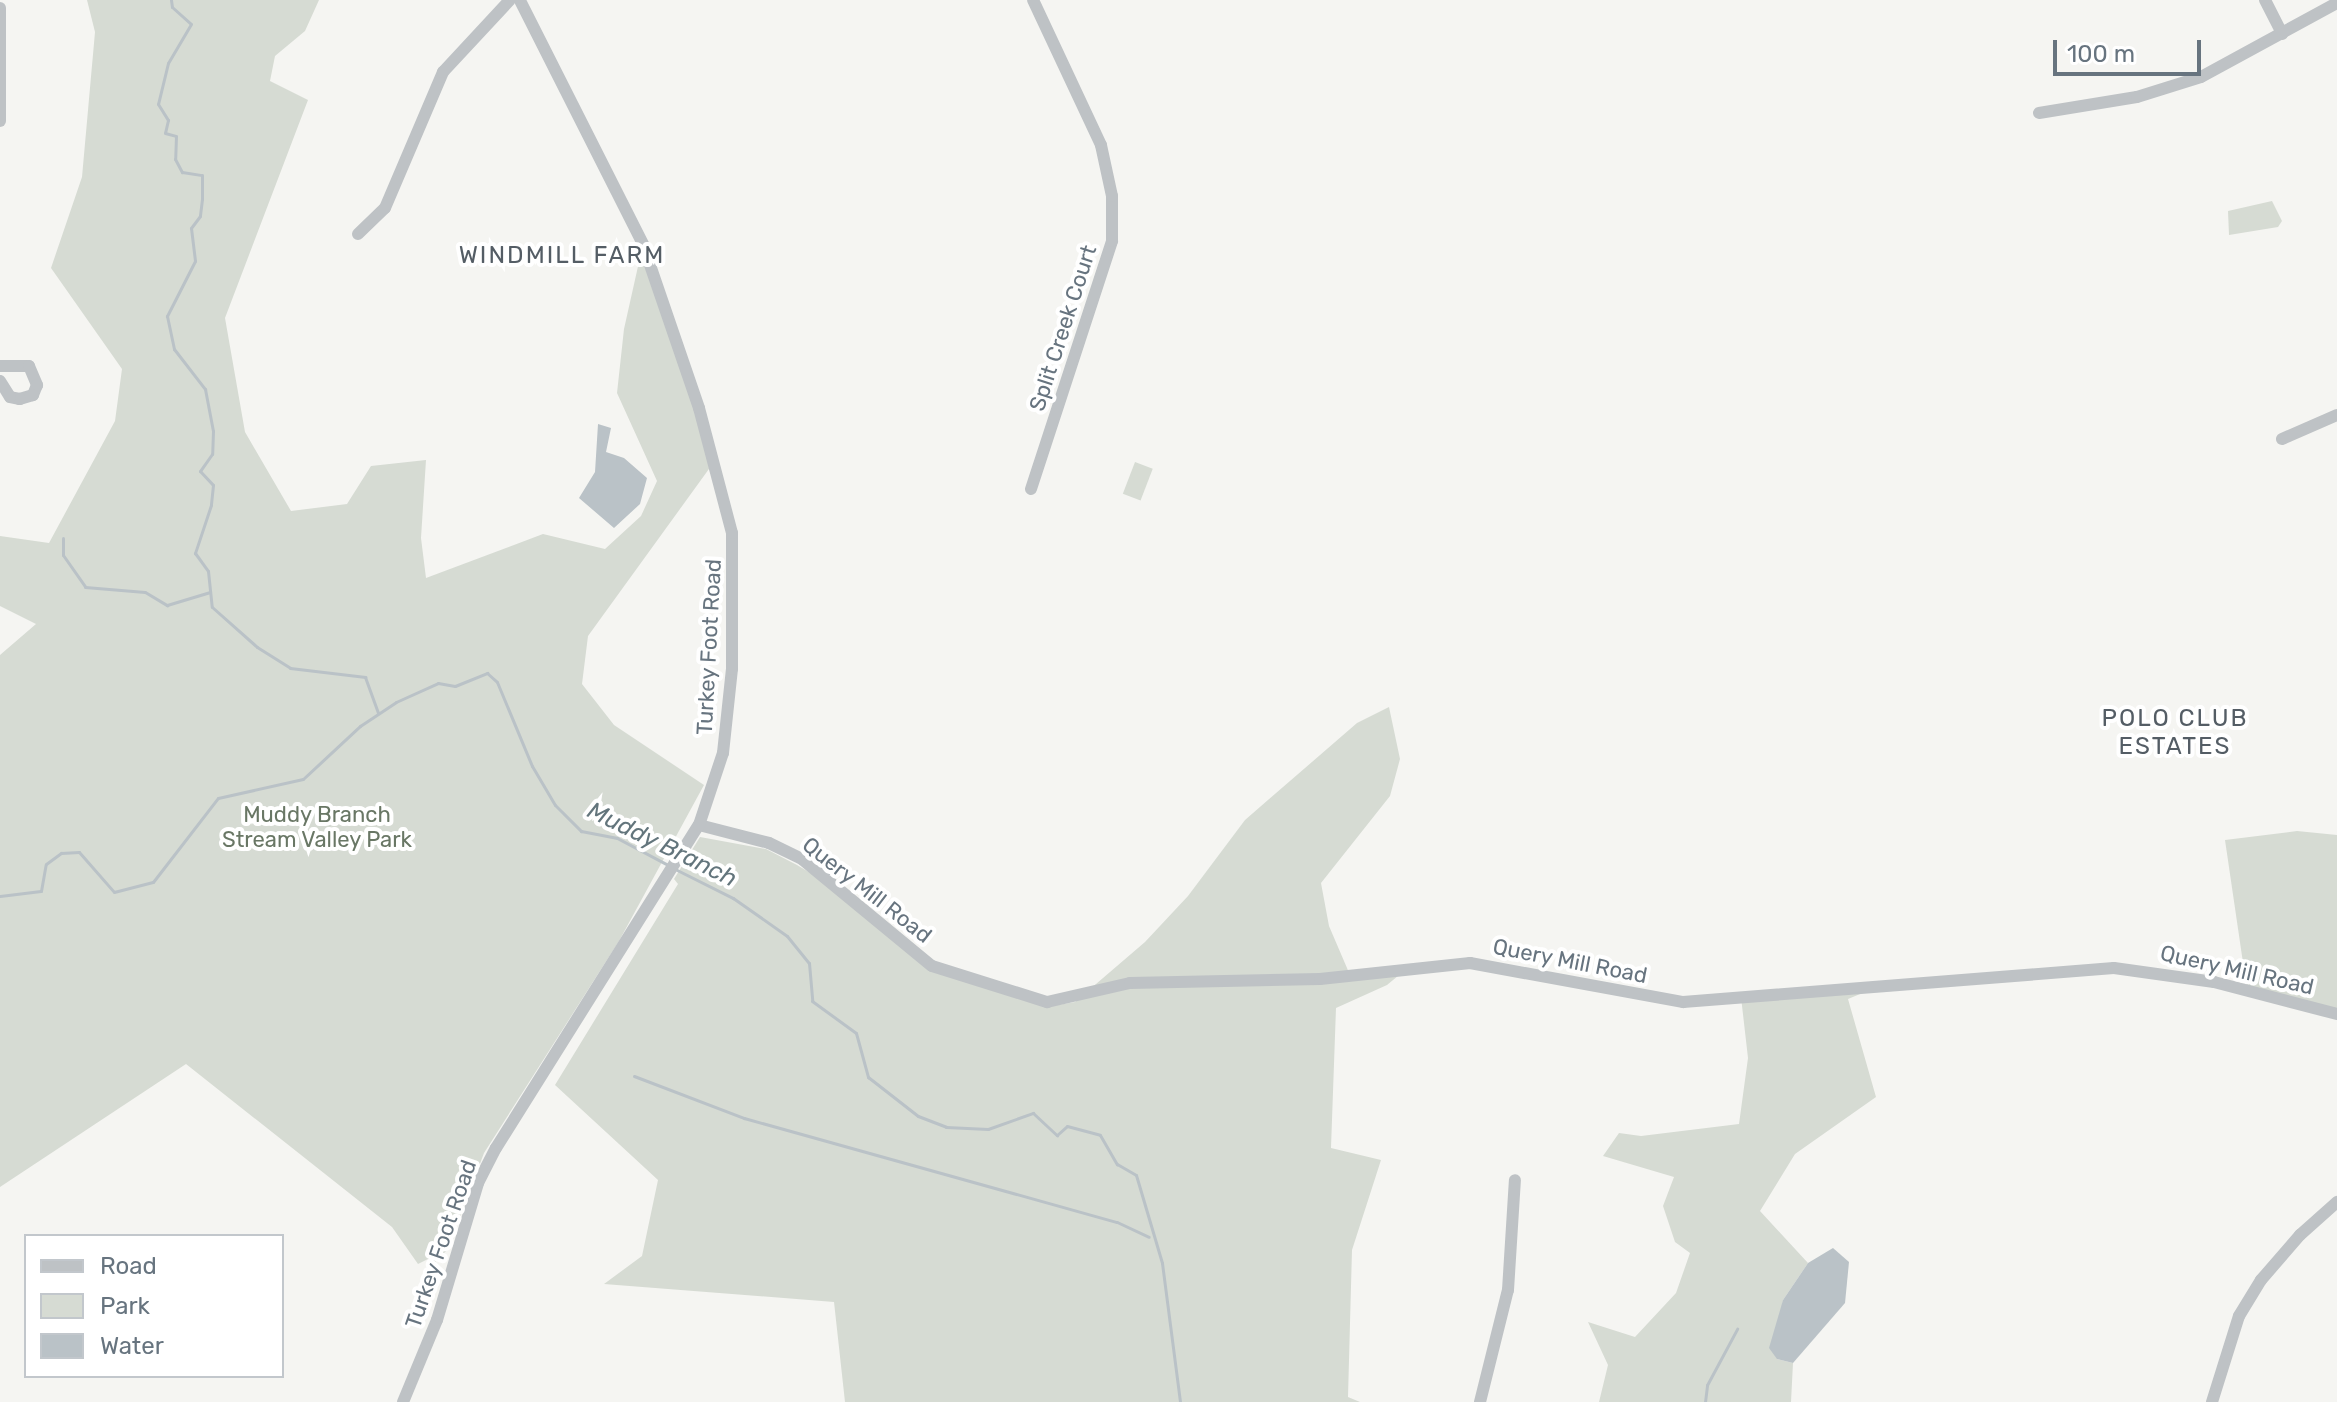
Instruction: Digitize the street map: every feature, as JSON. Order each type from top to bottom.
[{"type":"street","points":[[358,234],[385,208],[443,72],[510,0]]},
{"type":"street","name":"Turkey Foot Road","points":[[403,1402],[437,1320],[478,1183],[699,825],[723,753],[732,669],[735,574],[725,498],[651,265],[520,0]]},
{"type":"street","name":"Split Creek Court","points":[[1031,489],[1112,241],[1112,196],[1101,145],[1033,0]]},
{"type":"street","points":[[2265,0],[2282,34]]},
{"type":"street","points":[[2039,113],[2168,89],[2282,34],[2337,3]]},
{"type":"street","points":[[0,8],[0,121]]},
{"type":"street","points":[[0,366],[29,366],[37,385],[33,395],[20,399],[10,397],[0,381]]},
{"type":"street","points":[[2282,439],[2337,415]]},
{"type":"street","name":"Query Mill Road","points":[[699,825],[769,843],[802,859],[896,941],[958,977],[1047,1002],[1119,984],[1320,979],[1470,963],[1683,1002],[2114,968],[2212,981],[2337,1014]]},
{"type":"street","points":[[1480,1402],[1508,1290],[1515,1180]]},
{"type":"street","points":[[2212,1402],[2239,1316],[2261,1280],[2337,1202]]},
{"type":"green space","name":"Muddy Branch Stream Valley Park","points":[[87,0],[319,0],[305,31],[275,56],[270,81],[308,100],[225,318],[245,432],[291,511],[347,504],[371,466],[426,460],[421,538],[426,578],[543,534],[605,549],[641,516],[657,481],[617,393],[624,329],[643,244],[714,462],[588,636],[582,684],[614,725],[704,785],[619,941],[484,1153],[448,1249],[435,1262],[430,1258],[418,1264],[392,1227],[186,1064],[0,1187],[0,655],[36,624],[0,606],[0,536],[49,543],[115,421],[122,369],[51,268],[82,177],[95,32]]},
{"type":"green space","points":[[2272,201],[2282,221],[2278,227],[2229,235],[2228,211]]},
{"type":"green space","points":[[1135,462],[1153,469],[1141,501],[1123,494]]},
{"type":"green space","points":[[1389,707],[1400,759],[1390,796],[1321,883],[1329,926],[1350,975],[1410,966],[1387,985],[1336,1008],[1331,1148],[1381,1160],[1352,1250],[1348,1397],[1360,1402],[845,1402],[834,1302],[604,1284],[642,1256],[658,1180],[555,1085],[678,884],[674,879],[700,837],[766,849],[797,865],[827,883],[931,971],[1046,1007],[1075,1002],[1145,942],[1188,896],[1245,820],[1357,723]]},
{"type":"green space","points":[[2297,831],[2337,835],[2337,1014],[2247,990],[2225,840]]},
{"type":"green space","points":[[1882,985],[1848,999],[1876,1097],[1795,1154],[1760,1211],[1808,1263],[1783,1300],[1777,1359],[1793,1363],[1791,1402],[1599,1402],[1608,1365],[1588,1322],[1635,1337],[1676,1293],[1690,1253],[1675,1242],[1663,1206],[1674,1177],[1603,1156],[1619,1133],[1641,1136],[1739,1124],[1748,1058],[1741,997]]},
{"type":"water","points":[[598,424],[611,428],[606,452],[624,458],[647,478],[640,504],[614,528],[579,498],[595,472]]},
{"type":"water","points":[[1833,1248],[1849,1262],[1845,1303],[1793,1363],[1777,1359],[1769,1348],[1783,1300],[1808,1263]]},
{"type":"waterway","points":[[171,0],[172,7],[191,24],[168,63],[158,104],[168,120],[165,133],[176,136],[175,159],[182,172],[202,175],[200,216],[191,228],[195,261],[167,316],[174,349],[205,389],[213,431],[212,454],[200,471],[213,485],[211,505],[195,553],[208,571],[212,607],[257,647],[290,668],[365,677],[378,713]]},
{"type":"waterway","points":[[63,538],[63,555],[85,587],[145,592],[167,605],[210,592]]},
{"type":"waterway","name":"Muddy Branch","points":[[0,896],[41,891],[46,864],[61,853],[79,852],[114,892],[153,882],[218,798],[303,779],[360,726],[396,702],[438,683],[455,686],[487,673],[497,682],[532,766],[555,805],[581,831],[617,838],[668,865]]},
{"type":"waterway","name":"Muddy Branch","points":[[675,869],[733,898],[787,936],[809,963],[812,1001],[856,1033],[868,1077],[918,1116],[946,1127],[988,1129],[1033,1113],[1057,1135],[1067,1126],[1100,1135],[1117,1164],[1136,1175],[1162,1263],[1180,1402]]},
{"type":"waterway","points":[[634,1076],[744,1118],[1117,1222],[1149,1237]]},
{"type":"waterway","points":[[1705,1402],[1707,1385],[1737,1329]]},
{"type":"district","name":"WINDMILL FARM","points":[[562,256]]},
{"type":"district","name":"POLO CLUB ESTATES","points":[[2175,733]]}]
